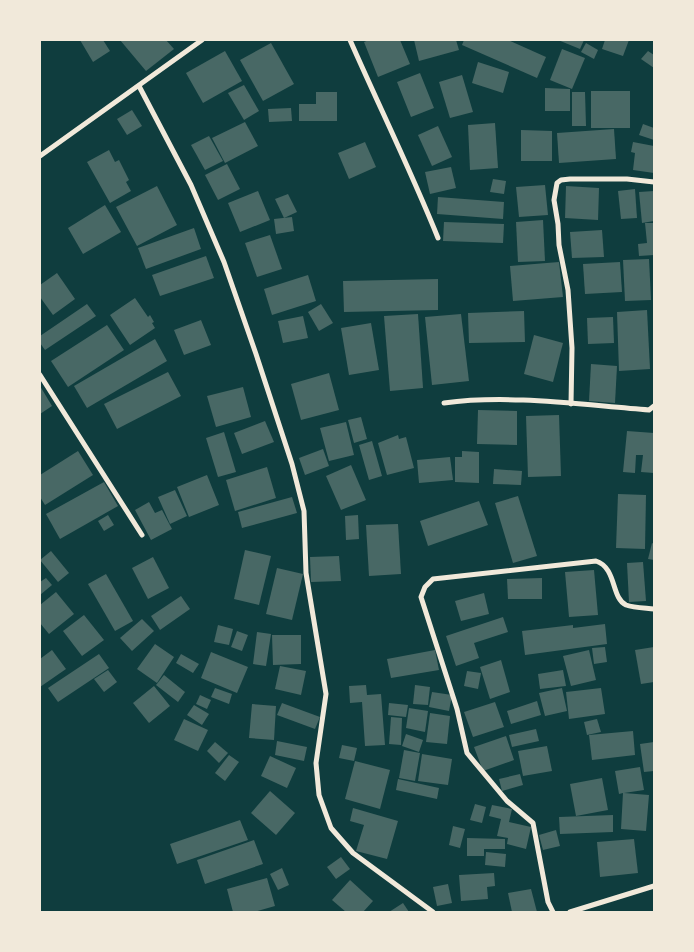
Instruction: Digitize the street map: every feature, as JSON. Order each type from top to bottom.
[{"type":"street","points":[[40,156],[202,40]]},
{"type":"street","points":[[350,40],[375,99],[418,189],[438,238]]},
{"type":"street","points":[[139,86],[191,185],[224,262],[292,464],[304,511],[306,573],[326,694],[316,763],[318,795],[331,828],[353,853],[433,912]]},
{"type":"street","points":[[572,404],[572,348],[568,290],[559,245],[554,200],[557,184],[561,180],[570,179],[627,179],[654,182]]},
{"type":"street","points":[[40,375],[142,535]]},
{"type":"street","points":[[444,403],[472,399],[649,410],[654,406]]},
{"type":"street","points":[[553,912],[548,902],[533,823],[507,801],[467,753],[457,709],[421,597],[425,587],[433,579],[596,560],[603,563],[612,576],[620,600],[627,605],[654,609]]},
{"type":"street","points":[[570,912],[654,886]]},
{"type":"building","points":[[80,40],[103,40],[110,51],[93,62]]},
{"type":"building","points":[[120,40],[166,40],[174,49],[146,71]]},
{"type":"building","points":[[369,40],[400,40],[410,64],[378,77],[364,42]]},
{"type":"building","points":[[414,40],[456,40],[459,50],[419,61]]},
{"type":"building","points":[[464,40],[508,40],[546,57],[537,78],[462,45]]},
{"type":"building","points":[[558,40],[584,40],[580,49]]},
{"type":"building","points":[[605,40],[629,40],[623,56],[602,49]]},
{"type":"building","points":[[271,43],[294,84],[263,101],[240,60]]},
{"type":"building","points":[[586,43],[598,50],[594,59],[581,52]]},
{"type":"building","points":[[562,49],[585,58],[572,89],[550,80]]},
{"type":"building","points":[[225,51],[242,81],[203,103],[186,73]]},
{"type":"building","points":[[648,51],[654,55],[654,68],[641,59]]},
{"type":"building","points":[[478,62],[509,72],[503,93],[472,83]]},
{"type":"building","points":[[420,73],[434,108],[411,117],[397,82]]},
{"type":"building","points":[[462,75],[473,112],[450,118],[439,82]]},
{"type":"building","points":[[244,85],[259,111],[244,120],[228,93]]},
{"type":"building","points":[[545,88],[570,89],[570,111],[545,111]]},
{"type":"building","points":[[591,91],[630,91],[630,128],[591,128]]},
{"type":"building","points":[[316,92],[337,92],[337,121],[299,121],[299,104],[316,104]]},
{"type":"building","points":[[572,92],[585,92],[586,126],[572,126]]},
{"type":"building","points":[[291,108],[292,121],[269,122],[268,109]]},
{"type":"building","points":[[132,110],[142,126],[127,135],[117,119]]},
{"type":"building","points":[[245,122],[258,146],[225,163],[212,138]]},
{"type":"building","points":[[495,123],[498,168],[470,170],[468,125]]},
{"type":"building","points":[[643,124],[654,128],[654,140],[639,135]]},
{"type":"building","points":[[438,126],[452,157],[432,166],[418,135]]},
{"type":"building","points":[[614,129],[616,159],[559,163],[557,133]]},
{"type":"building","points":[[521,130],[552,131],[552,161],[521,161]]},
{"type":"building","points":[[209,136],[223,161],[205,170],[191,145]]},
{"type":"building","points":[[365,142],[376,167],[349,179],[338,153]]},
{"type":"building","points":[[633,142],[654,146],[654,173],[633,170],[635,153],[631,152]]},
{"type":"building","points":[[109,150],[115,162],[119,160],[129,180],[126,182],[131,191],[110,203],[87,162]]},
{"type":"building","points":[[227,164],[240,189],[218,200],[205,175]]},
{"type":"building","points":[[451,167],[456,188],[430,194],[425,172]]},
{"type":"building","points":[[493,179],[506,181],[504,194],[490,192]]},
{"type":"building","points":[[545,185],[548,215],[519,217],[516,187]]},
{"type":"building","points":[[157,186],[177,225],[137,246],[116,207]]},
{"type":"building","points":[[566,186],[599,188],[598,220],[565,218]]},
{"type":"building","points":[[635,189],[637,218],[621,219],[618,191]]},
{"type":"building","points":[[258,191],[270,220],[240,232],[228,203]]},
{"type":"building","points":[[654,191],[654,221],[642,223],[639,192]]},
{"type":"building","points":[[288,194],[297,212],[284,218],[275,199]]},
{"type":"building","points":[[438,197],[504,202],[503,219],[437,214]]},
{"type":"building","points":[[105,205],[121,232],[83,254],[68,228]]},
{"type":"building","points":[[292,217],[294,231],[276,234],[274,219]]},
{"type":"building","points":[[543,220],[545,261],[518,262],[516,222]]},
{"type":"building","points":[[444,222],[504,224],[503,243],[443,241]]},
{"type":"building","points":[[645,223],[654,223],[654,255],[639,256],[638,244],[647,243]]},
{"type":"building","points":[[194,228],[201,249],[146,269],[138,248]]},
{"type":"building","points":[[602,230],[604,257],[572,258],[570,232]]},
{"type":"building","points":[[270,235],[282,269],[257,277],[245,243]]},
{"type":"building","points":[[206,256],[214,278],[160,296],[152,275]]},
{"type":"building","points":[[649,259],[651,300],[625,301],[623,260]]},
{"type":"building","points":[[559,262],[563,297],[513,301],[510,266]]},
{"type":"building","points":[[620,262],[622,292],[585,294],[583,264]]},
{"type":"building","points":[[57,273],[75,299],[53,315],[40,297],[40,285]]},
{"type":"building","points":[[308,275],[316,301],[272,315],[264,289]]},
{"type":"building","points":[[438,279],[438,310],[344,312],[343,281]]},
{"type":"building","points":[[135,298],[148,317],[150,315],[155,328],[130,345],[110,315]]},
{"type":"building","points":[[87,304],[96,316],[45,350],[40,343],[40,336]]},
{"type":"building","points":[[321,304],[333,323],[319,331],[308,312]]},
{"type":"building","points":[[647,310],[650,369],[619,371],[617,312]]},
{"type":"building","points":[[524,311],[525,342],[469,343],[468,313]]},
{"type":"building","points":[[418,314],[423,388],[390,391],[384,316]]},
{"type":"building","points":[[461,314],[469,381],[432,385],[425,317]]},
{"type":"building","points":[[303,316],[308,338],[283,343],[278,321]]},
{"type":"building","points":[[613,317],[614,343],[588,344],[587,318]]},
{"type":"building","points":[[201,320],[211,345],[184,355],[174,330]]},
{"type":"building","points":[[371,323],[379,370],[349,375],[341,328]]},
{"type":"building","points":[[107,325],[124,350],[68,387],[51,361]]},
{"type":"building","points":[[534,335],[563,343],[553,382],[524,374]]},
{"type":"building","points":[[155,339],[167,361],[87,408],[74,386]]},
{"type":"building","points":[[591,364],[617,366],[615,403],[589,401]]},
{"type":"building","points":[[168,372],[181,396],[117,429],[104,404]]},
{"type":"building","points":[[329,373],[339,410],[301,420],[291,384]]},
{"type":"building","points":[[40,386],[52,406],[40,414]]},
{"type":"building","points":[[243,387],[251,417],[216,427],[207,396]]},
{"type":"building","points":[[478,410],[517,411],[517,445],[477,444]]},
{"type":"building","points":[[559,415],[561,476],[528,477],[526,416]]},
{"type":"building","points":[[361,417],[367,439],[354,443],[348,420]]},
{"type":"building","points":[[265,421],[274,442],[242,454],[234,433]]},
{"type":"building","points":[[346,422],[354,455],[329,461],[320,428]]},
{"type":"building","points":[[627,431],[654,433],[654,473],[641,472],[643,455],[636,455],[635,473],[623,472]]},
{"type":"building","points":[[224,432],[236,472],[218,477],[206,438]]},
{"type":"building","points":[[398,435],[399,439],[406,437],[414,468],[387,475],[378,443]]},
{"type":"building","points":[[372,441],[382,476],[369,480],[359,445]]},
{"type":"building","points":[[323,449],[329,466],[305,475],[299,458]]},
{"type":"building","points":[[78,451],[93,475],[45,505],[40,497],[40,475]]},
{"type":"building","points":[[462,451],[479,452],[479,483],[455,482],[455,457],[462,457]]},
{"type":"building","points":[[450,457],[453,480],[419,483],[417,460]]},
{"type":"building","points":[[351,465],[366,500],[341,510],[326,476]]},
{"type":"building","points":[[267,467],[276,498],[235,511],[226,480]]},
{"type":"building","points":[[494,469],[522,471],[521,485],[493,484]]},
{"type":"building","points":[[207,475],[219,505],[189,517],[177,487]]},
{"type":"building","points":[[104,482],[118,506],[60,539],[46,514]]},
{"type":"building","points":[[175,490],[187,516],[170,524],[158,497]]},
{"type":"building","points":[[618,494],[646,495],[645,549],[616,548]]},
{"type":"building","points":[[518,496],[537,556],[513,563],[495,503]]},
{"type":"building","points":[[292,497],[297,513],[242,528],[238,512]]},
{"type":"building","points":[[479,501],[488,525],[428,546],[420,521]]},
{"type":"building","points":[[149,502],[155,513],[162,510],[172,529],[151,540],[135,510]]},
{"type":"building","points":[[108,515],[114,525],[104,531],[98,521]]},
{"type":"building","points":[[358,515],[359,539],[346,540],[345,516]]},
{"type":"building","points":[[398,524],[401,574],[369,576],[366,525]]},
{"type":"building","points":[[652,543],[654,544],[654,560],[648,559]]},
{"type":"building","points":[[245,550],[271,556],[259,605],[234,599]]},
{"type":"building","points":[[51,551],[69,573],[58,582],[40,560]]},
{"type":"building","points":[[339,556],[341,581],[311,582],[310,557]]},
{"type":"building","points":[[153,557],[169,588],[148,599],[132,568]]},
{"type":"building","points":[[643,562],[646,601],[629,602],[627,563]]},
{"type":"building","points":[[277,568],[303,574],[292,620],[266,614]]},
{"type":"building","points":[[594,570],[598,615],[569,617],[565,572]]},
{"type":"building","points":[[106,574],[133,621],[115,631],[88,584]]},
{"type":"building","points":[[46,578],[52,585],[40,595],[40,582]]},
{"type":"building","points":[[542,578],[542,599],[508,599],[507,579]]},
{"type":"building","points":[[56,592],[74,614],[49,634],[40,623],[40,605]]},
{"type":"building","points":[[484,593],[489,614],[461,621],[455,601]]},
{"type":"building","points":[[181,596],[190,609],[160,630],[151,616]]},
{"type":"building","points":[[84,615],[104,640],[82,656],[63,631]]},
{"type":"building","points":[[503,617],[508,632],[474,643],[479,658],[456,666],[446,636]]},
{"type":"building","points":[[142,619],[154,631],[132,651],[120,638]]},
{"type":"building","points":[[605,624],[607,644],[525,655],[522,631],[573,625],[573,628]]},
{"type":"building","points":[[218,625],[233,629],[229,645],[214,642]]},
{"type":"building","points":[[237,631],[248,635],[242,651],[231,647]]},
{"type":"building","points":[[257,632],[271,634],[266,666],[253,664]]},
{"type":"building","points":[[272,635],[301,635],[301,664],[273,665]]},
{"type":"building","points":[[155,644],[174,657],[157,683],[137,669]]},
{"type":"building","points":[[605,647],[607,662],[594,664],[592,648]]},
{"type":"building","points":[[654,647],[654,682],[641,684],[635,650]]},
{"type":"building","points":[[52,650],[66,669],[40,687],[40,659]]},
{"type":"building","points":[[435,650],[439,670],[391,678],[387,659]]},
{"type":"building","points":[[589,650],[596,680],[571,686],[563,656]]},
{"type":"building","points":[[211,652],[248,667],[237,693],[201,678]]},
{"type":"building","points":[[99,654],[109,668],[58,702],[48,688]]},
{"type":"building","points":[[181,654],[199,664],[193,673],[176,663]]},
{"type":"building","points":[[501,660],[510,692],[490,699],[480,667]]},
{"type":"building","points":[[280,666],[306,671],[301,695],[275,689]]},
{"type":"building","points":[[108,670],[117,682],[104,692],[94,679]]},
{"type":"building","points":[[563,670],[566,686],[540,689],[538,674]]},
{"type":"building","points":[[467,671],[481,673],[478,689],[464,686]]},
{"type":"building","points":[[164,675],[185,692],[178,702],[156,685]]},
{"type":"building","points":[[366,685],[367,695],[381,694],[385,745],[365,746],[362,702],[350,703],[349,686]]},
{"type":"building","points":[[415,685],[430,687],[428,705],[413,704]]},
{"type":"building","points":[[154,686],[170,706],[149,723],[133,703]]},
{"type":"building","points":[[215,688],[232,694],[229,704],[211,697]]},
{"type":"building","points":[[562,688],[567,711],[545,716],[539,693]]},
{"type":"building","points":[[601,688],[605,714],[569,719],[566,692]]},
{"type":"building","points":[[432,692],[452,695],[449,711],[429,707]]},
{"type":"building","points":[[200,695],[211,700],[207,709],[196,704]]},
{"type":"building","points":[[537,701],[541,715],[511,724],[507,711]]},
{"type":"building","points":[[495,702],[504,727],[473,737],[464,712]]},
{"type":"building","points":[[282,703],[320,717],[315,729],[277,715]]},
{"type":"building","points":[[389,703],[408,705],[406,717],[388,715]]},
{"type":"building","points":[[252,704],[276,706],[274,740],[249,738]]},
{"type":"building","points":[[194,705],[209,714],[202,725],[187,715]]},
{"type":"building","points":[[409,708],[428,711],[425,732],[406,728]]},
{"type":"building","points":[[430,713],[450,716],[447,744],[426,742]]},
{"type":"building","points":[[391,717],[402,718],[401,745],[389,744]]},
{"type":"building","points":[[184,719],[208,730],[198,751],[174,740]]},
{"type":"building","points":[[597,719],[601,732],[587,735],[584,722]]},
{"type":"building","points":[[536,729],[539,741],[512,747],[509,735]]},
{"type":"building","points":[[633,731],[635,755],[592,760],[589,735]]},
{"type":"building","points":[[406,734],[423,740],[419,752],[402,746]]},
{"type":"building","points":[[506,736],[514,760],[483,771],[474,747]]},
{"type":"building","points":[[277,741],[307,747],[304,761],[275,755]]},
{"type":"building","points":[[215,742],[228,753],[219,763],[207,751]]},
{"type":"building","points":[[654,742],[654,771],[644,772],[640,744]]},
{"type":"building","points":[[342,745],[357,748],[354,761],[339,758]]},
{"type":"building","points":[[547,746],[552,771],[523,776],[518,751]]},
{"type":"building","points":[[404,750],[420,753],[415,781],[399,778]]},
{"type":"building","points":[[422,754],[452,759],[448,785],[418,781]]},
{"type":"building","points":[[229,755],[239,762],[225,781],[215,773]]},
{"type":"building","points":[[270,756],[296,768],[287,788],[261,776]]},
{"type":"building","points":[[355,761],[390,770],[380,809],[345,799]]},
{"type":"building","points":[[640,767],[644,790],[624,793],[649,795],[646,831],[621,829],[623,793],[619,794],[615,771]]},
{"type":"building","points":[[520,774],[523,785],[502,791],[499,779]]},
{"type":"building","points":[[602,778],[608,810],[576,816],[570,784]]},
{"type":"building","points":[[398,779],[439,788],[437,799],[396,790]]},
{"type":"building","points":[[270,791],[295,813],[276,835],[251,813]]},
{"type":"building","points":[[475,804],[486,807],[482,823],[470,820]]},
{"type":"building","points":[[492,805],[512,809],[509,822],[531,827],[526,849],[507,844],[508,838],[497,836],[501,819],[489,816]]},
{"type":"building","points":[[353,808],[398,821],[387,859],[356,851],[364,825],[350,821]]},
{"type":"building","points":[[613,815],[613,832],[560,834],[559,817]]},
{"type":"building","points":[[240,820],[248,840],[177,864],[170,844]]},
{"type":"building","points":[[453,826],[465,829],[460,848],[449,845]]},
{"type":"building","points":[[556,830],[560,846],[543,850],[539,835]]},
{"type":"building","points":[[467,838],[505,839],[505,849],[484,849],[484,856],[467,856]]},
{"type":"building","points":[[634,839],[638,873],[600,877],[597,842]]},
{"type":"building","points":[[254,840],[263,864],[205,884],[197,860]]},
{"type":"building","points":[[486,852],[506,854],[505,867],[485,865]]},
{"type":"building","points":[[341,857],[350,869],[336,879],[327,867]]},
{"type":"building","points":[[282,868],[289,885],[278,890],[270,874]]},
{"type":"building","points":[[494,873],[495,886],[487,887],[488,899],[461,901],[459,875]]},
{"type":"building","points":[[267,878],[275,906],[254,912],[233,912],[227,889]]},
{"type":"building","points":[[350,880],[373,901],[363,912],[346,912],[332,900]]},
{"type":"building","points":[[448,884],[452,903],[437,906],[433,887]]},
{"type":"building","points":[[531,889],[537,912],[512,912],[508,893]]},
{"type":"building","points":[[403,903],[409,912],[389,912]]}]
